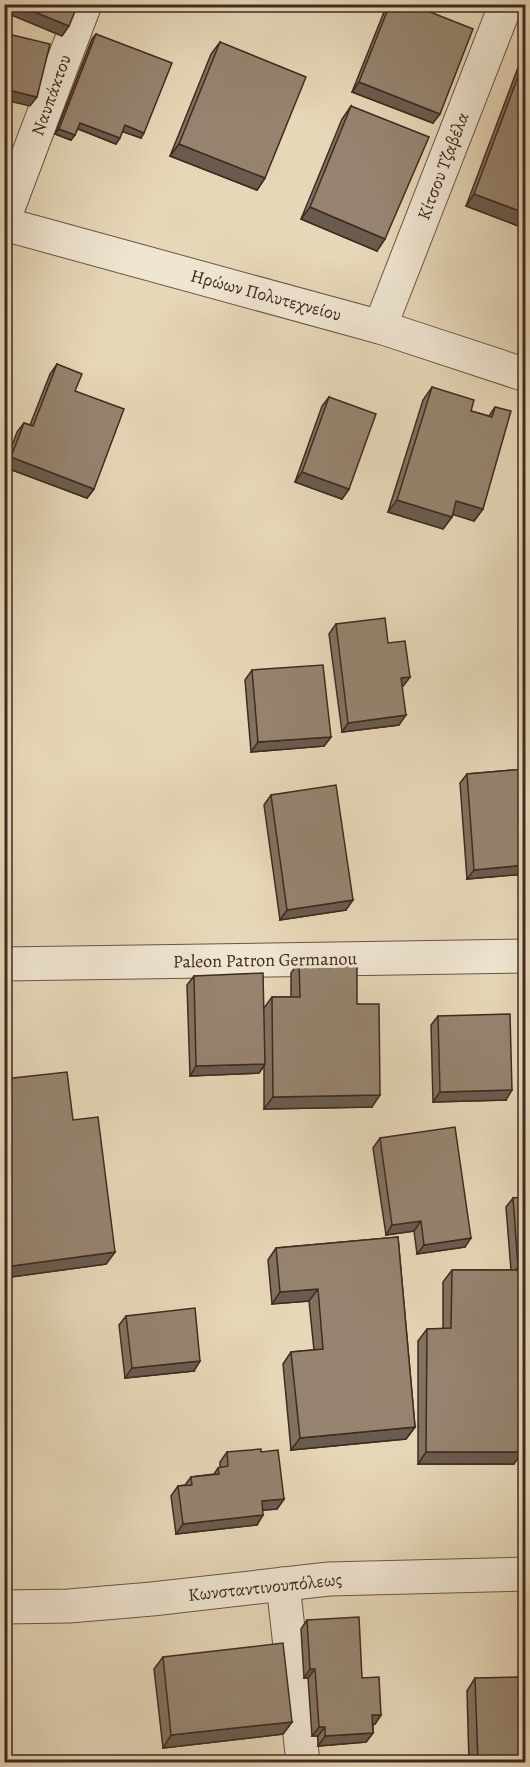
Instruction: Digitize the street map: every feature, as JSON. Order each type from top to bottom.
[{"type":"street","name":"Ναυπάκτου","points":[[4,219],[85,4]]},
{"type":"street","name":"Κίτσου Τζαβέλα","points":[[380,327],[506,4]]},
{"type":"street","name":"Ηρώων Πολυτεχνείου","points":[[4,224],[380,327],[525,375]]},
{"type":"street","name":"Paleon Patron Germanou","points":[[4,964],[525,956]]},
{"type":"street","name":"Κωνσταντινουπόλεως","points":[[4,1607],[69,1606],[329,1579],[525,1574]]},
{"type":"street","points":[[284,1584],[303,1762]]},
{"type":"building","points":[[15,4],[78,4],[69,26]]},
{"type":"building","points":[[390,4],[410,4],[473,29],[440,114],[359,82]]},
{"type":"building","points":[[4,33],[50,44],[37,97],[4,89]]},
{"type":"building","points":[[96,34],[172,63],[144,133],[125,125],[120,138],[80,123],[75,135],[59,129]]},
{"type":"building","points":[[220,42],[306,77],[265,178],[179,144]]},
{"type":"building","points":[[525,58],[525,213],[474,194]]},
{"type":"building","points":[[351,106],[429,137],[385,239],[310,207]]},
{"type":"building","points":[[4,107],[9,115],[4,143]]},
{"type":"building","points":[[57,364],[82,374],[75,391],[124,409],[94,489],[11,457],[24,423],[33,426]]},
{"type":"building","points":[[432,387],[474,400],[471,411],[492,417],[495,407],[511,411],[483,509],[456,501],[452,517],[397,500]]},
{"type":"building","points":[[329,397],[376,414],[349,489],[302,472]]},
{"type":"building","points":[[385,618],[388,643],[405,641],[410,677],[401,678],[406,715],[348,723],[336,624]]},
{"type":"building","points":[[323,665],[331,737],[258,742],[252,670]]},
{"type":"building","points":[[525,769],[525,865],[474,870],[467,774]]},
{"type":"building","points":[[336,785],[353,900],[287,910],[271,795]]},
{"type":"building","points":[[357,960],[357,1004],[379,1004],[380,1095],[273,1097],[272,997],[300,997],[299,961]]},
{"type":"building","points":[[263,973],[265,1064],[196,1066],[194,976]]},
{"type":"building","points":[[510,1014],[512,1090],[440,1092],[438,1016]]},
{"type":"building","points":[[67,1072],[73,1120],[98,1117],[115,1252],[12,1266],[4,1206],[4,1079]]},
{"type":"building","points":[[455,1127],[471,1238],[424,1245],[421,1221],[392,1225],[380,1138]]},
{"type":"building","points":[[525,1197],[525,1267],[518,1267],[513,1198]]},
{"type":"building","points":[[398,1237],[415,1427],[300,1438],[291,1352],[323,1349],[318,1289],[280,1292],[276,1248]]},
{"type":"building","points":[[452,1270],[523,1270],[522,1452],[426,1452],[427,1329],[451,1328]]},
{"type":"building","points":[[195,1308],[200,1361],[132,1368],[126,1316]]},
{"type":"building","points":[[261,1449],[261,1452],[278,1450],[284,1499],[262,1501],[263,1515],[183,1524],[178,1486],[192,1485],[191,1477],[219,1474],[218,1468],[228,1466],[227,1452]]},
{"type":"building","points":[[359,1617],[362,1678],[379,1677],[381,1715],[372,1715],[373,1733],[325,1736],[325,1727],[319,1727],[315,1669],[310,1669],[307,1620]]},
{"type":"building","points":[[283,1643],[292,1722],[171,1735],[163,1657]]},
{"type":"building","points":[[525,1677],[525,1762],[478,1762],[475,1678]]},
{"type":"building","points":[[455,1761],[455,1762],[399,1762]]}]
